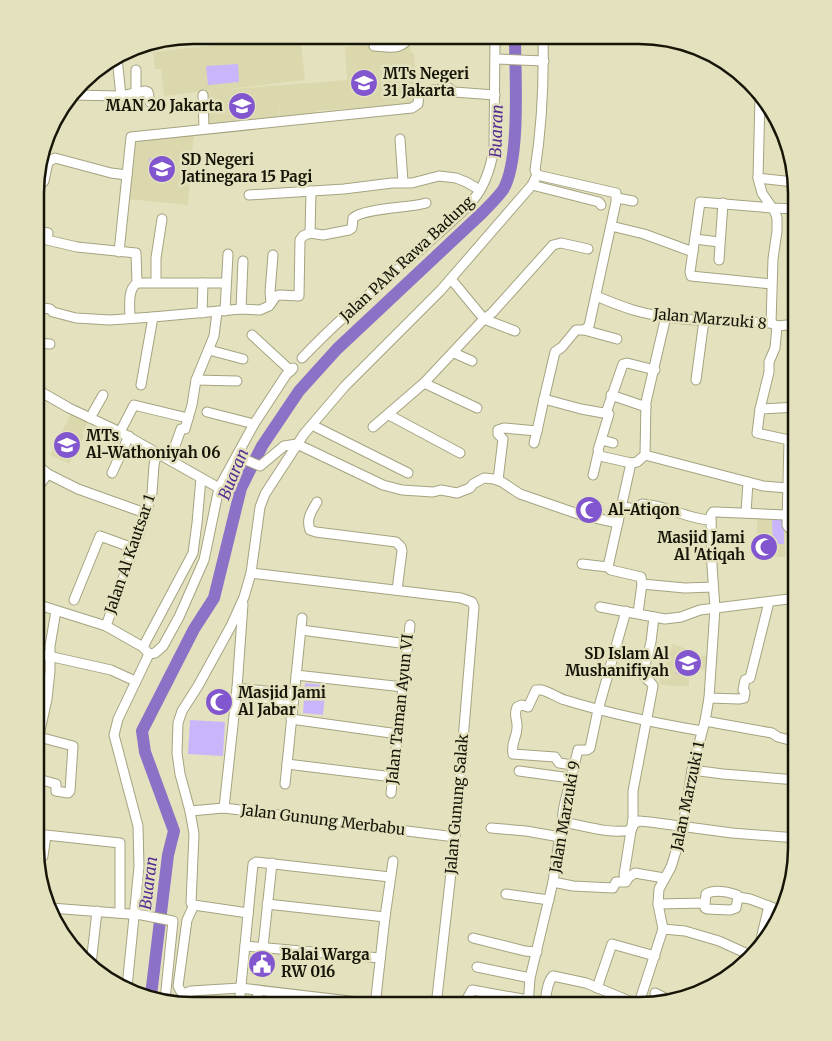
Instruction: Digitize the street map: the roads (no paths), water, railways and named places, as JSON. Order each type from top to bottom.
[{"type":"street","points":[[374,46],[401,47],[406,44]]},
{"type":"street","name":"Jalan PAM Rawa Badung","points":[[302,358],[352,309],[429,241],[480,190],[493,154],[496,44]]},
{"type":"street","points":[[248,914],[191,903],[194,834],[176,753],[178,724],[182,711],[198,686],[244,597],[251,573],[260,507],[270,485],[297,444],[345,386],[451,279],[532,184],[537,175],[535,170],[541,133],[542,44]]},
{"type":"street","points":[[497,59],[542,60]]},
{"type":"street","points":[[118,64],[121,96]]},
{"type":"street","points":[[136,70],[136,93]]},
{"type":"street","points":[[119,252],[132,137],[412,108],[418,104],[418,94],[422,91],[449,88],[454,92],[495,95]]},
{"type":"street","points":[[81,94],[121,96],[147,91],[150,102]]},
{"type":"street","points":[[203,94],[204,130]]},
{"type":"street","points":[[760,106],[758,178],[762,193],[777,218],[777,231],[774,244],[771,284],[775,348],[769,362],[769,372],[760,409],[757,434],[788,440]]},
{"type":"street","points":[[400,139],[403,182]]},
{"type":"street","points":[[49,157],[111,173],[127,175]]},
{"type":"street","points":[[45,177],[48,162],[55,158]]},
{"type":"street","points":[[537,175],[616,194],[617,198],[589,326],[584,330]]},
{"type":"street","points":[[250,195],[403,182],[412,183],[432,177],[445,177],[466,182],[480,190]]},
{"type":"street","points":[[758,178],[787,181]]},
{"type":"street","points":[[532,184],[599,202],[601,205]]},
{"type":"street","points":[[310,191],[310,234]]},
{"type":"street","points":[[617,198],[633,202]]},
{"type":"street","points":[[771,284],[725,278],[693,277],[690,272],[700,202],[788,209]]},
{"type":"street","points":[[44,308],[76,318],[110,320],[265,309],[280,294],[299,296],[300,240],[303,236],[310,234],[323,235],[349,230],[352,228],[353,218],[356,215],[426,203]]},
{"type":"street","points":[[719,260],[723,203]]},
{"type":"street","points":[[156,282],[156,258],[162,219]]},
{"type":"street","points":[[611,226],[644,234],[693,252]]},
{"type":"street","points":[[44,233],[48,234],[47,240],[77,247],[136,254],[137,283]]},
{"type":"street","points":[[695,239],[719,242]]},
{"type":"street","points":[[373,428],[424,383],[484,319],[492,313],[553,245],[560,243],[588,249]]},
{"type":"street","points":[[170,460],[181,429],[184,430],[192,405],[196,380],[214,336],[226,283],[228,254]]},
{"type":"street","points":[[271,303],[272,255]]},
{"type":"street","points":[[241,310],[243,261]]},
{"type":"street","points":[[451,279],[484,319],[515,331]]},
{"type":"street","points":[[130,318],[130,296],[132,287],[137,283],[226,283]]},
{"type":"street","points":[[202,313],[203,283]]},
{"type":"street","name":"Jalan Marzuki 8","points":[[596,296],[634,310],[666,316],[704,320],[788,324]]},
{"type":"street","points":[[598,454],[631,463],[637,462],[645,455],[646,407],[666,316]]},
{"type":"street","points":[[141,385],[154,317]]},
{"type":"street","points":[[696,380],[704,320]]},
{"type":"street","points":[[534,443],[555,352],[562,347],[576,330],[584,330],[617,339]]},
{"type":"street","points":[[44,607],[106,626],[155,653],[163,646],[179,617],[204,560],[219,488],[240,458],[254,424],[292,369],[252,335]]},
{"type":"street","points":[[44,344],[50,344]]},
{"type":"street","points":[[209,350],[243,358]]},
{"type":"street","points":[[454,352],[472,361]]},
{"type":"street","points":[[606,413],[623,364],[627,363],[654,370]]},
{"type":"street","points":[[196,380],[237,381]]},
{"type":"street","points":[[424,383],[477,408]]},
{"type":"street","points":[[44,393],[69,408],[124,434],[219,488]]},
{"type":"street","points":[[90,418],[103,395]]},
{"type":"street","points":[[611,395],[646,407]]},
{"type":"street","points":[[544,399],[581,409],[606,413],[610,416],[598,450],[593,475]]},
{"type":"street","points":[[112,473],[134,405],[188,418]]},
{"type":"street","points":[[760,409],[788,407]]},
{"type":"street","points":[[208,412],[254,424]]},
{"type":"street","points":[[388,415],[460,453]]},
{"type":"street","points":[[312,426],[408,473]]},
{"type":"street","points":[[498,480],[503,439],[498,434],[498,430],[504,428],[537,431]]},
{"type":"street","points":[[602,440],[613,443]]},
{"type":"street","points":[[240,458],[262,465],[284,446],[297,444],[382,485],[402,490],[433,492],[441,490],[457,493],[470,488],[473,484],[484,478],[498,480],[515,489],[520,494],[581,515],[618,523]]},
{"type":"street","name":"Jalan Al Kautsar 1","points":[[106,626],[152,493],[157,452]]},
{"type":"street","points":[[645,455],[763,486],[788,488],[786,515],[788,527]]},
{"type":"street","points":[[608,567],[631,463]]},
{"type":"street","points":[[44,471],[78,489],[145,513]]},
{"type":"street","points":[[44,479],[48,474]]},
{"type":"street","points":[[129,982],[138,915],[140,851],[138,826],[114,735],[118,719],[135,680],[148,660],[147,650],[193,553],[200,478]]},
{"type":"street","points":[[746,513],[748,482]]},
{"type":"street","points":[[251,573],[397,590],[401,547],[396,542],[310,530],[308,518],[317,502]]},
{"type":"street","points":[[622,507],[637,509],[642,504],[657,506],[697,519],[710,520],[712,513],[716,512],[786,515]]},
{"type":"street","name":"Jalan Marzuki 1","points":[[644,997],[649,990],[655,956],[663,929],[658,904],[659,889],[671,867],[683,827],[709,698],[715,608],[710,520]]},
{"type":"street","points":[[74,600],[100,536],[133,548]]},
{"type":"street","points":[[582,564],[608,567],[610,570],[640,576],[642,584],[638,613]]},
{"type":"street","points":[[642,584],[685,588],[713,587]]},
{"type":"street","name":"Jalan Gunung Salak","points":[[397,590],[462,598],[472,602],[474,606],[455,838],[437,997]]},
{"type":"street","points":[[224,808],[244,597]]},
{"type":"street","points":[[600,607],[654,617],[674,618],[700,610],[788,599]]},
{"type":"street","points":[[709,698],[739,700],[744,698],[744,681],[750,678],[769,602]]},
{"type":"street","points":[[44,714],[56,611]]},
{"type":"street","name":"Jalan Marzuki 9","points":[[528,997],[530,978],[553,882],[573,766],[578,750],[590,748],[598,710],[626,611]]},
{"type":"street","points":[[629,877],[624,875],[633,818],[633,791],[653,684],[644,677],[643,673],[651,642],[654,617]]},
{"type":"street","points":[[285,784],[302,618]]},
{"type":"street","name":"Jalan Taman Ayun VI","points":[[391,793],[410,626]]},
{"type":"street","points":[[301,630],[408,644]]},
{"type":"street","points":[[44,655],[111,670],[135,680]]},
{"type":"street","points":[[296,676],[403,687]]},
{"type":"street","points":[[573,766],[559,763],[555,757],[521,753],[520,755],[514,754],[513,742],[518,728],[515,715],[517,707],[528,707],[534,693],[538,689],[560,699],[598,710],[702,731]]},
{"type":"street","points":[[236,691],[294,698]]},
{"type":"street","points":[[291,719],[398,734]]},
{"type":"street","points":[[705,721],[772,733],[788,740]]},
{"type":"street","points":[[44,738],[73,746],[68,793],[56,792],[57,786],[54,783],[44,780]]},
{"type":"street","points":[[287,764],[393,777]]},
{"type":"street","points":[[694,770],[788,779]]},
{"type":"street","points":[[519,771],[570,778]]},
{"type":"street","name":"Jalan Gunung Merbabu","points":[[190,811],[224,808],[455,838]]},
{"type":"street","points":[[631,830],[634,824],[639,821],[740,834],[788,837]]},
{"type":"street","points":[[562,822],[611,831],[631,830]]},
{"type":"street","points":[[491,828],[526,831],[560,837]]},
{"type":"street","points":[[44,849],[46,835],[120,843],[120,913]]},
{"type":"street","points":[[376,997],[393,861]]},
{"type":"street","points":[[240,997],[253,864],[260,862],[272,863],[390,877]]},
{"type":"street","points":[[262,947],[272,863]]},
{"type":"street","points":[[553,882],[573,886],[613,888],[616,882],[626,882],[635,873],[664,878]]},
{"type":"street","points":[[738,897],[736,907],[732,910],[705,908],[706,894],[713,891],[733,893],[738,897],[775,908]]},
{"type":"street","points":[[506,894],[549,900]]},
{"type":"street","points":[[658,904],[705,903]]},
{"type":"street","points":[[267,904],[385,917]]},
{"type":"street","points":[[184,997],[184,994],[178,986],[187,920],[194,905]]},
{"type":"street","points":[[763,930],[769,906]]},
{"type":"street","points":[[57,908],[138,915],[173,922],[166,994]]},
{"type":"street","points":[[92,958],[98,911]]},
{"type":"street","points":[[663,929],[685,931],[719,941],[746,953]]},
{"type":"street","points":[[473,938],[525,951],[537,952]]},
{"type":"street","points":[[597,988],[606,967],[612,944],[655,956]]},
{"type":"street","points":[[245,946],[380,958]]},
{"type":"street","points":[[477,967],[530,978]]},
{"type":"street","points":[[549,997],[548,988],[552,976],[586,983],[619,997]]},
{"type":"street","points":[[184,994],[191,991],[240,988],[313,997]]},
{"type":"street","points":[[258,990],[258,997]]},
{"type":"street","points":[[468,997],[472,990],[504,997]]},
{"type":"street","points":[[649,990],[660,996]]},
{"type":"waterway","name":"Buaran","points":[[151,991],[168,855],[174,831],[145,752],[142,731],[194,629],[214,598],[241,488],[262,446],[299,391],[337,349],[482,213],[503,190],[509,176],[515,138],[515,44]]},
{"type":"place","name":"MTs Negeri 31 Jakarta","points":[[364,83]]},
{"type":"place","name":"MAN 20 Jakarta","points":[[242,106]]},
{"type":"place","name":"SD Negeri Jatinegara 15 Pagi","points":[[162,169]]},
{"type":"place","name":"MTs Al-Wathoniyah 06","points":[[67,445]]},
{"type":"place","name":"Al-Atiqon","points":[[589,510]]},
{"type":"place","name":"Masjid Jami Al 'Atiqah","points":[[764,547]]},
{"type":"place","name":"SD Islam Al Mushanifiyah","points":[[688,663]]},
{"type":"place","name":"Masjid Jami Al Jabar","points":[[219,702]]},
{"type":"place","name":"Balai Warga RW 016","points":[[262,964]]}]
